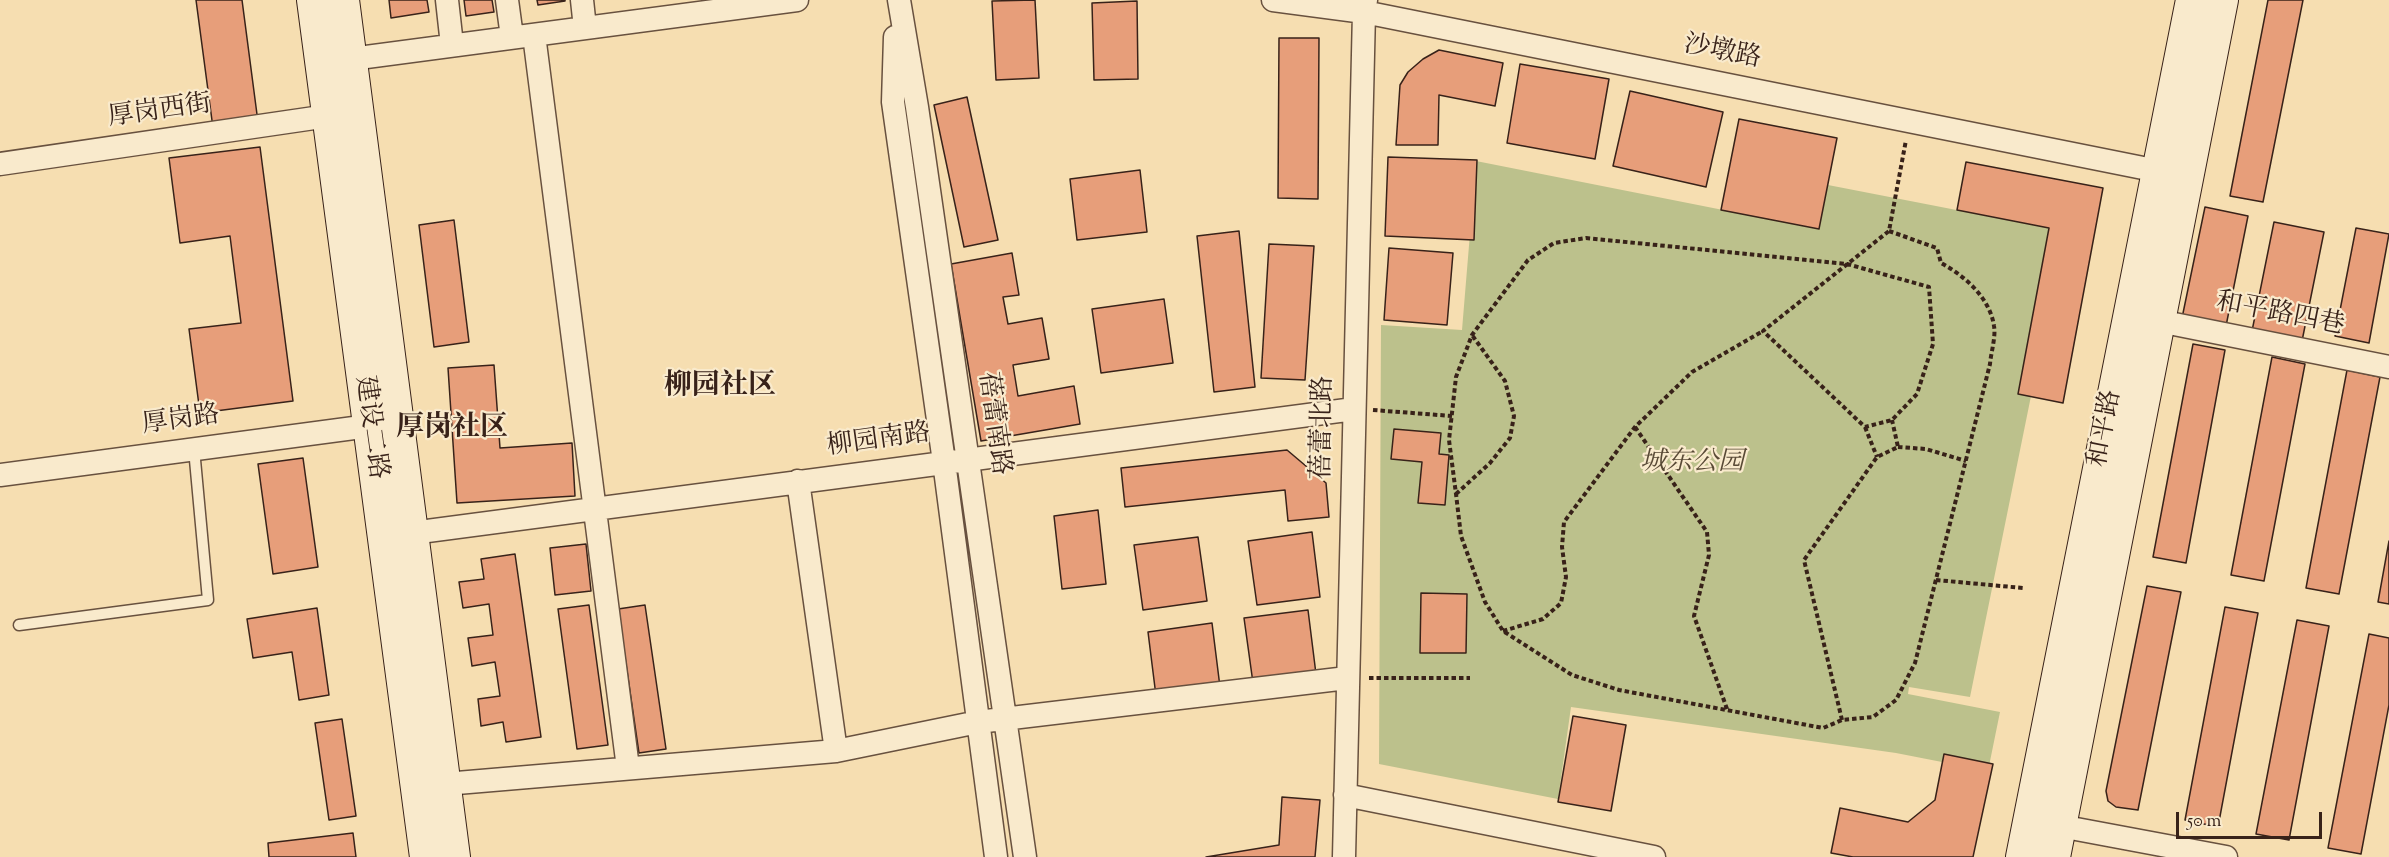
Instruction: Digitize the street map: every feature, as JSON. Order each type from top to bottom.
[{"type":"main road","name":"建设二路","points":[[313,0],[426,857]]},
{"type":"main road","name":"建设二路","points":[[343,0],[454,857]]},
{"type":"main road","name":"和平路","points":[[2022,857],[2192,0]]},
{"type":"main road","name":"和平路","points":[[2054,857],[2222,0]]},
{"type":"street","points":[[447,0],[453,45]]},
{"type":"street","points":[[507,0],[512,37]]},
{"type":"street","points":[[582,0],[585,28]]},
{"type":"street","points":[[351,59],[585,28],[647,10],[797,0]]},
{"type":"street","name":"蓓蕾南路","points":[[898,0],[919,119],[1025,857]]},
{"type":"street","name":"蓓蕾南路","points":[[898,0],[893,102],[944,462],[996,857]]},
{"type":"street","name":"沙墩路","points":[[1273,0],[1365,6],[2158,171]]},
{"type":"street","name":"蓓蕾北路","points":[[1344,857],[1365,6]]},
{"type":"street","points":[[534,34],[628,768]]},
{"type":"street","name":"厚岗西街","points":[[0,164],[328,117]]},
{"type":"street","name":"和平路四巷","points":[[2159,321],[2389,367]]},
{"type":"street","name":"柳园南路","points":[[412,533],[1354,409]]},
{"type":"street","name":"厚岗路","points":[[0,475],[369,426]]},
{"type":"street","points":[[798,481],[836,751]]},
{"type":"street","points":[[445,784],[836,751],[1005,718],[1347,678]]},
{"type":"street","points":[[1345,795],[1654,857]]},
{"type":"street","points":[[2060,826],[2226,857]]},
{"type":"lane","points":[[19,625],[208,600],[194,449]]},
{"type":"path","points":[[1503,631],[1543,619],[1561,603],[1566,578],[1562,547],[1564,522],[1635,427],[1692,372],[1763,331],[1889,231],[1910,121]]},
{"type":"path","points":[[1864,427],[1892,420],[1917,394],[1933,344],[1929,287],[1847,264],[1586,238],[1554,243],[1528,260],[1472,335],[1456,377],[1449,440],[1461,536],[1485,603],[1503,631],[1572,675],[1619,690],[1823,728],[1842,720],[1873,717],[1896,700],[1915,663],[1990,364],[1994,326],[1984,298],[1957,272],[1941,263],[1937,248],[1889,231]]},
{"type":"path","points":[[1763,331],[1864,427],[1877,457]]},
{"type":"path","points":[[1456,494],[1490,463],[1510,438],[1514,416],[1505,381],[1472,335]]},
{"type":"path","points":[[1354,409],[1452,416]]},
{"type":"path","points":[[1892,420],[1898,447]]},
{"type":"path","points":[[1635,427],[1707,532],[1709,555],[1694,616],[1727,710]]},
{"type":"path","points":[[1842,720],[1803,560],[1877,457],[1898,447],[1926,449],[1966,460]]},
{"type":"path","points":[[1936,580],[2023,588]]},
{"type":"path","points":[[1347,678],[1470,678]]},
{"type":"green space","name":"城东公园","points":[[1476,161],[1819,229],[1828,185],[2049,228],[2018,394],[2031,396],[1970,697],[1909,687],[1908,694],[2000,712],[1988,771],[1896,753],[1571,707],[1558,799],[1379,764],[1381,325],[1462,330]]},
{"type":"building","points":[[196,0],[242,0],[258,122],[213,128]]},
{"type":"building","points":[[389,0],[427,0],[429,12],[391,18]]},
{"type":"building","points":[[464,0],[492,0],[494,12],[466,16]]},
{"type":"building","points":[[537,0],[565,0],[565,1],[538,5]]},
{"type":"building","points":[[1035,0],[1039,78],[996,80],[992,1]]},
{"type":"building","points":[[2268,0],[2303,0],[2263,202],[2230,196]]},
{"type":"building","points":[[1137,1],[1138,79],[1094,80],[1092,3]]},
{"type":"building","points":[[1279,38],[1319,38],[1318,199],[1278,198]]},
{"type":"building","points":[[1439,50],[1503,63],[1495,106],[1439,95],[1438,145],[1396,145],[1400,85],[1408,72],[1423,59]]},
{"type":"building","points":[[1520,64],[1609,79],[1595,159],[1507,143]]},
{"type":"building","points":[[1630,91],[1723,112],[1706,187],[1613,166]]},
{"type":"building","points":[[967,97],[998,240],[964,247],[934,105]]},
{"type":"building","points":[[1739,119],[1837,138],[1819,229],[1721,210]]},
{"type":"building","points":[[260,147],[293,401],[200,413],[189,329],[241,323],[230,236],[180,243],[169,158]]},
{"type":"building","points":[[1388,157],[1477,160],[1474,240],[1385,236]]},
{"type":"building","points":[[1966,162],[2103,188],[2063,403],[2018,394],[2049,228],[1957,210]]},
{"type":"building","points":[[1140,170],[1147,232],[1077,240],[1070,179]]},
{"type":"building","points":[[2205,207],[2248,216],[2226,326],[2182,318]]},
{"type":"building","points":[[454,220],[469,342],[434,347],[419,225]]},
{"type":"building","points":[[2274,222],[2324,232],[2302,341],[2252,331]]},
{"type":"building","points":[[2356,228],[2389,234],[2369,343],[2335,336]]},
{"type":"building","points":[[1239,231],[1255,387],[1214,392],[1197,236]]},
{"type":"building","points":[[1269,244],[1314,246],[1305,380],[1261,378]]},
{"type":"building","points":[[1389,248],[1453,253],[1447,325],[1384,320]]},
{"type":"building","points":[[1012,253],[1019,295],[1003,297],[1008,324],[1042,318],[1049,359],[1013,365],[1018,396],[1074,386],[1080,424],[981,441],[951,264]]},
{"type":"building","points":[[1164,299],[1173,363],[1101,373],[1092,309]]},
{"type":"building","points":[[2193,344],[2225,350],[2186,563],[2153,557]]},
{"type":"building","points":[[2272,357],[2305,364],[2264,581],[2231,575]]},
{"type":"building","points":[[494,365],[500,448],[572,443],[575,496],[457,503],[448,368]]},
{"type":"building","points":[[2347,370],[2380,377],[2339,594],[2306,588]]},
{"type":"building","points":[[1394,429],[1441,433],[1439,454],[1449,455],[1445,505],[1418,503],[1422,462],[1391,459]]},
{"type":"building","points":[[1287,450],[1326,483],[1329,517],[1288,521],[1285,490],[1125,507],[1121,468]]},
{"type":"building","points":[[303,458],[318,567],[273,574],[258,464]]},
{"type":"building","points":[[1098,510],[1106,584],[1062,589],[1054,516]]},
{"type":"building","points":[[1312,532],[1320,597],[1257,605],[1248,541]]},
{"type":"building","points":[[1198,537],[1207,601],[1143,610],[1134,545]]},
{"type":"building","points":[[2389,541],[2389,604],[2378,602]]},
{"type":"building","points":[[586,544],[591,591],[555,595],[550,548]]},
{"type":"building","points":[[515,554],[541,737],[506,742],[503,722],[481,726],[478,699],[500,696],[495,662],[472,666],[468,638],[493,635],[489,604],[463,608],[459,582],[484,579],[481,559]]},
{"type":"building","points":[[2147,586],[2181,592],[2138,810],[2116,807],[2108,801],[2106,791]]},
{"type":"building","points":[[1421,593],[1467,594],[1466,653],[1420,653]]},
{"type":"building","points":[[589,605],[608,745],[577,749],[558,609]]},
{"type":"building","points":[[645,605],[666,749],[639,753],[618,609]]},
{"type":"building","points":[[2225,607],[2258,613],[2218,827],[2185,820]]},
{"type":"building","points":[[317,608],[329,695],[299,700],[292,652],[253,658],[247,619]]},
{"type":"building","points":[[1308,610],[1316,674],[1253,683],[1244,618]]},
{"type":"building","points":[[2297,620],[2329,626],[2289,840],[2256,834]]},
{"type":"building","points":[[1212,623],[1220,687],[1156,696],[1148,632]]},
{"type":"building","points":[[2369,634],[2389,638],[2389,705],[2361,854],[2328,848]]},
{"type":"building","points":[[1573,716],[1626,725],[1611,811],[1558,802]]},
{"type":"building","points":[[342,719],[356,816],[329,820],[315,723]]},
{"type":"building","points":[[1944,754],[1993,764],[1973,857],[1853,857],[1831,853],[1840,808],[1908,822],[1935,800]]},
{"type":"building","points":[[1282,797],[1320,800],[1315,857],[1206,857],[1279,845]]},
{"type":"building","points":[[353,833],[356,857],[269,857],[268,843]]},
{"type":"district","name":"柳园社区","points":[[720,388]]},
{"type":"district","name":"厚岗社区","points":[[452,430]]}]
